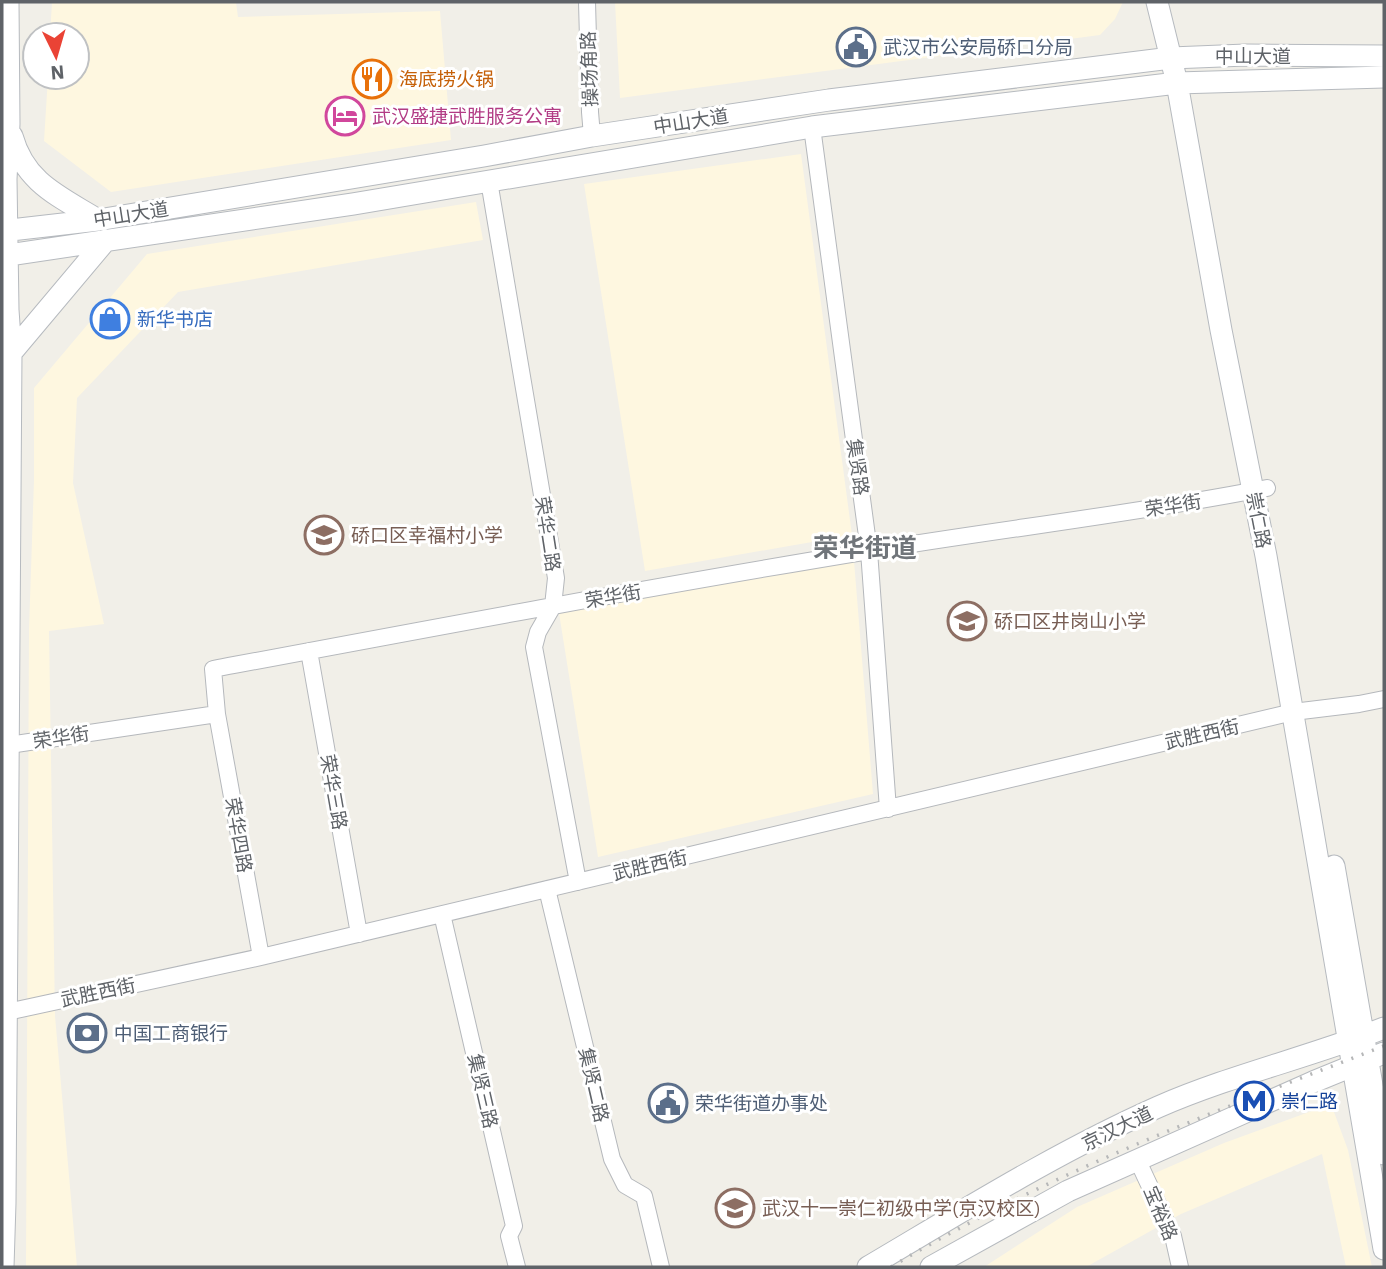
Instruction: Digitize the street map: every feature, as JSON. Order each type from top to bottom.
[{"type":"main road","points":[[3,1267],[11,353],[5,255],[9,124],[8,2]]},
{"type":"main road","name":"崇仁路","points":[[1157,2],[1178,57]]},
{"type":"main road","name":"崇仁路","points":[[1171,2],[1221,330],[1260,490],[1356,1039],[1368,1059],[1384,1154]]},
{"type":"main road","name":"中山大道","points":[[5,255],[102,230],[484,156],[592,136],[829,100],[1178,57],[1384,56]]},
{"type":"main road","name":"中山大道","points":[[5,231],[102,230],[353,204],[812,127],[1184,83],[1384,77]]},
{"type":"main road","points":[[9,124],[16,150],[39,183],[102,230],[11,353]]},
{"type":"main road","name":"京汉大道","points":[[868,1267],[988,1196],[1158,1107],[1261,1068],[1384,1028]]},
{"type":"main road","name":"崇仁路","points":[[1368,1059],[1384,1249]]},
{"type":"main road","name":"京汉大道","points":[[931,1267],[1068,1191],[1368,1059]]},
{"type":"street","name":"操场角路","points":[[587,2],[592,136]]},
{"type":"street","name":"集贤路","points":[[812,127],[869,551],[888,809]]},
{"type":"street","name":"荣华二路","points":[[489,181],[556,578],[553,606],[538,632],[534,646],[578,882]]},
{"type":"street","name":"荣华街","points":[[9,745],[217,713],[213,669],[869,551],[1260,490]]},
{"type":"street","name":"荣华三路","points":[[309,651],[359,934]]},
{"type":"street","name":"武胜西街","points":[[6,1012],[261,957],[1300,711],[1384,699]]},
{"type":"street","name":"荣华四路","points":[[217,713],[261,957]]},
{"type":"street","name":"集贤二路","points":[[547,889],[612,1159],[625,1185],[645,1196],[661,1267]]},
{"type":"street","name":"集贤三路","points":[[442,914],[514,1226],[509,1236],[517,1267]]},
{"type":"street","name":"宝裕路","points":[[1138,1159],[1173,1236],[1180,1267]]},
{"type":"shaded area","points":[[52,2],[236,2],[238,17],[440,11],[451,140],[111,192],[44,141],[47,91],[91,91],[91,21],[51,21]]},
{"type":"shaded area","points":[[615,2],[1123,2],[1115,19],[1100,35],[620,98]]},
{"type":"shaded area","points":[[801,154],[852,535],[645,571],[584,184]]},
{"type":"shaded area","points":[[476,202],[483,240],[178,292],[77,398],[73,483],[104,624],[49,631],[55,1016],[77,1267],[26,1267],[29,630],[34,388],[147,254]]},
{"type":"shaded area","points":[[854,561],[873,794],[598,857],[559,613]]},
{"type":"shaded area","points":[[1331,1104],[1348,1150],[1372,1267],[1346,1267],[1322,1154],[1181,1214],[1086,1267],[984,1267],[1077,1207],[1224,1143]]},
{"type":"railway","points":[[891,1267],[950,1233],[1071,1173],[1195,1120],[1384,1046]]},
{"type":"place","name":"武汉市公安局硚口分局","points":[[856,47]]},
{"type":"place","name":"海底捞火锅","points":[[372,79]]},
{"type":"place","name":"武汉盛捷武胜服务公寓","points":[[345,116]]},
{"type":"place","name":"新华书店","points":[[110,319]]},
{"type":"place","name":"硚口区幸福村小学","points":[[324,535]]},
{"type":"place","name":"硚口区井岗山小学","points":[[967,621]]},
{"type":"place","name":"中国工商银行","points":[[87,1033]]},
{"type":"place","name":"崇仁路","points":[[1254,1101]]},
{"type":"place","name":"荣华街道办事处","points":[[668,1103]]},
{"type":"place","name":"武汉十一崇仁初级中学(京汉校区)","points":[[735,1208]]},
{"type":"district","name":"荣华街道","points":[[865,547]]}]
